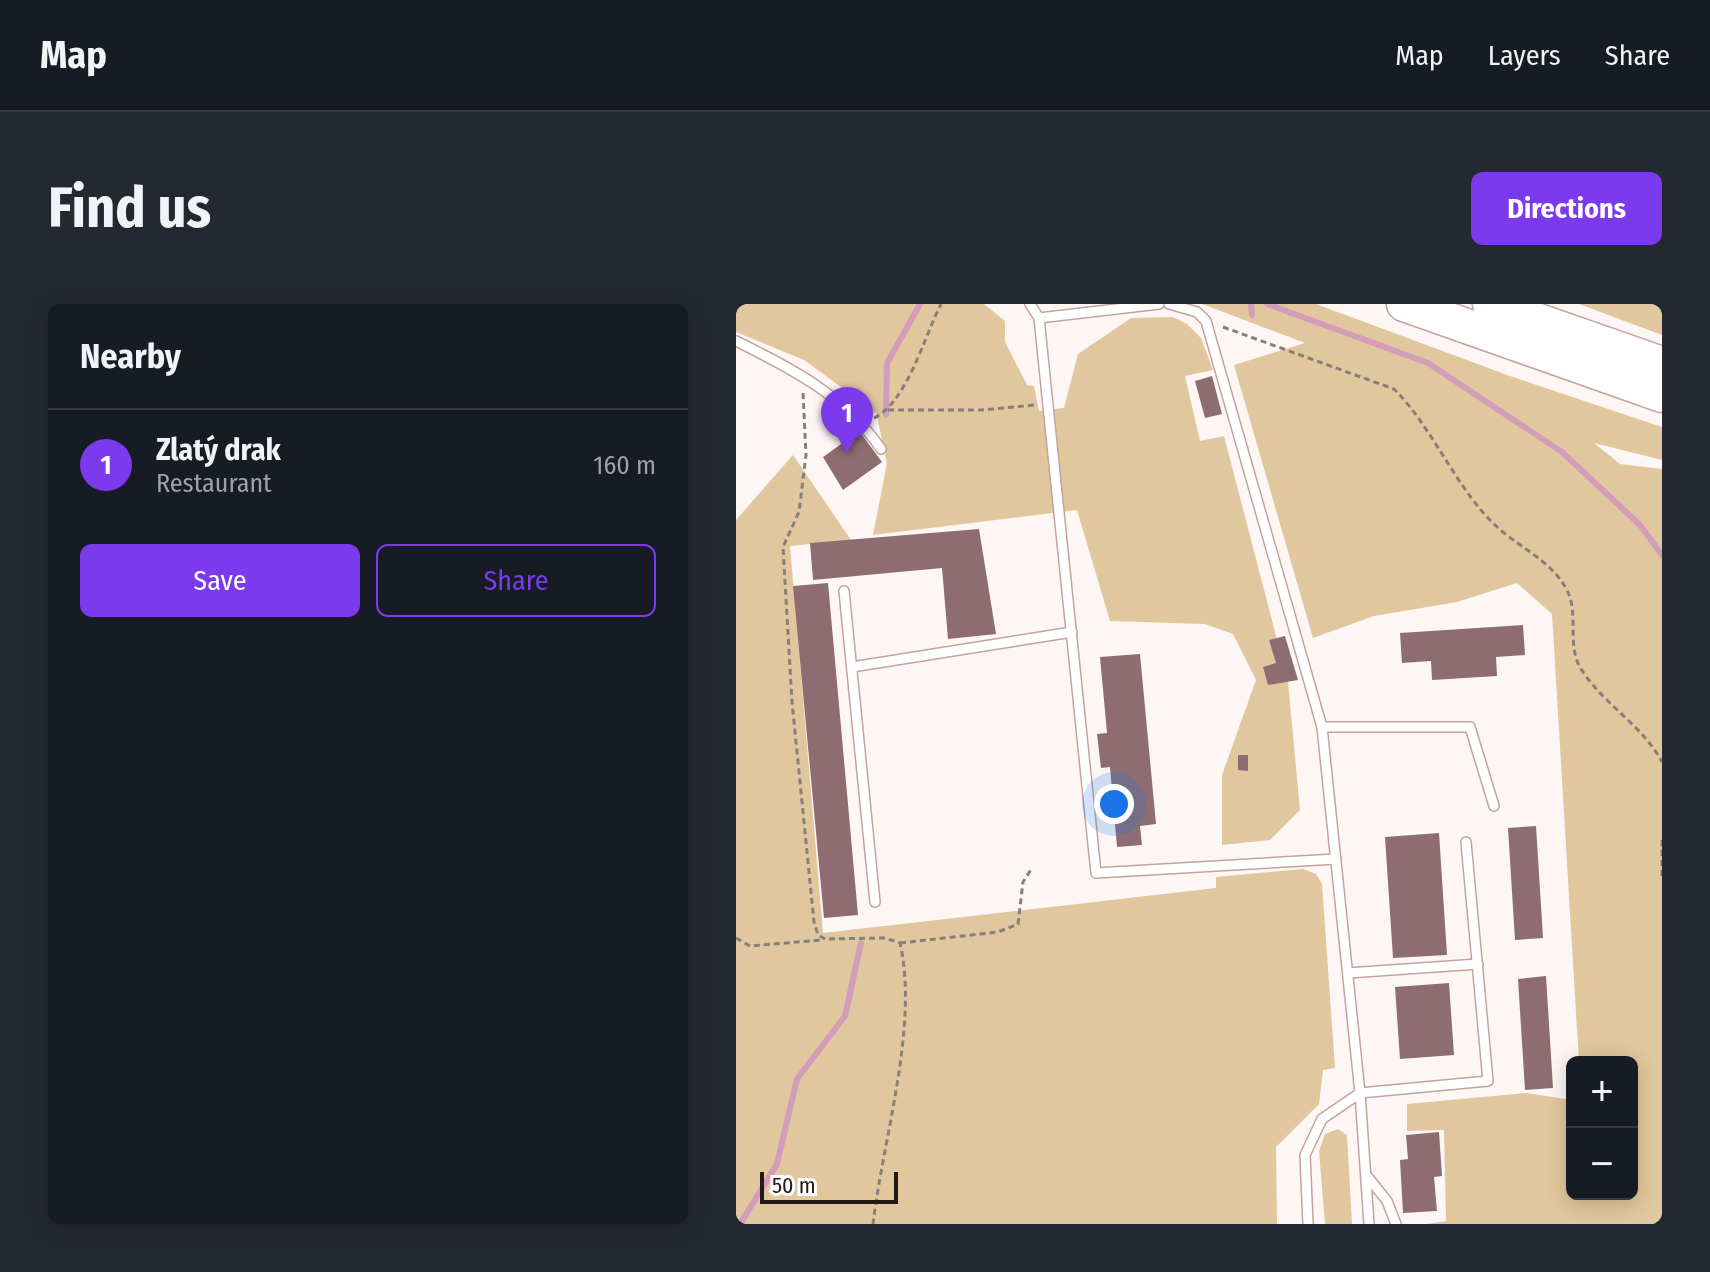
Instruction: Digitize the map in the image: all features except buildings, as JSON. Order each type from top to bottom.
[{"type":"highway","points":[[1404,304],[1662,395]]},
{"type":"highway","points":[[1490,304],[1662,364]]},
{"type":"lane","points":[[1030,304],[1039,318],[1096,873],[1336,859]]},
{"type":"lane","points":[[1039,318],[1159,304]]},
{"type":"lane","points":[[1169,304],[1197,312],[1206,321],[1322,727],[1360,1093],[1369,1224]]},
{"type":"lane","points":[[736,341],[802,373],[864,424],[881,449]]},
{"type":"lane","points":[[844,591],[875,902]]},
{"type":"lane","points":[[852,667],[1072,632]]},
{"type":"lane","points":[[1322,727],[1470,727],[1494,806]]},
{"type":"lane","points":[[1308,1224],[1305,1155],[1322,1119],[1360,1093],[1488,1081],[1466,842]]},
{"type":"lane","points":[[1348,973],[1478,964]]},
{"type":"lane","points":[[1366,1175],[1387,1201],[1396,1224]]},
{"type":"path","points":[[883,414],[906,385],[921,342],[941,304]]},
{"type":"path","points":[[1206,321],[1394,389],[1412,407],[1494,525],[1551,567],[1568,592],[1574,621],[1572,643],[1580,669],[1605,700],[1651,741],[1662,762]]},
{"type":"path","points":[[802,373],[806,455],[799,512],[783,547],[792,702],[814,922],[818,935],[825,939]]},
{"type":"path","points":[[888,410],[995,409],[1033,406],[1045,399]]},
{"type":"path","points":[[1662,840],[1662,878]]},
{"type":"path","points":[[736,938],[750,946],[825,939],[885,938],[900,943],[998,932],[1018,924],[1023,882],[1032,868]]},
{"type":"path","points":[[873,1224],[902,1040],[905,998],[900,943]]},
{"type":"shaded area","points":[[736,304],[984,304],[1005,321],[1005,342],[1027,385],[1034,386],[1039,411],[1064,408],[1078,354],[1131,318],[1173,317],[1187,324],[1201,338],[1213,370],[1185,376],[1200,441],[1224,436],[1288,682],[1300,810],[1270,840],[1222,845],[1222,775],[1256,680],[1233,634],[1205,624],[1110,621],[1077,510],[873,535],[887,463],[876,412],[856,422],[849,393],[804,360],[736,332]]},
{"type":"shaded area","points":[[1202,304],[1316,304],[1510,376],[1662,427],[1662,460],[1594,443],[1620,464],[1662,469],[1662,1224],[1427,1224],[1446,1221],[1444,1130],[1407,1131],[1407,1104],[1527,1093],[1566,1099],[1566,1200],[1638,1200],[1638,1056],[1579,1056],[1552,614],[1517,583],[1457,602],[1374,616],[1313,638],[1234,365],[1305,343]]},
{"type":"shaded area","points":[[1579,304],[1657,304],[1662,306],[1662,335]]},
{"type":"shaded area","points":[[793,455],[851,540],[790,546],[823,933],[1216,888],[1216,877],[1303,869],[1316,874],[1322,884],[1335,1068],[1323,1070],[1319,1104],[1276,1147],[1277,1224],[736,1224],[736,520]]},
{"type":"shaded area","points":[[1338,1129],[1347,1135],[1352,1224],[1325,1224],[1319,1151],[1325,1134]]},
{"type":"waterway","points":[[886,415],[887,363],[920,304]]},
{"type":"waterway","points":[[1251,304],[1252,315]]},
{"type":"waterway","points":[[1267,304],[1428,363],[1562,452],[1640,525],[1662,555]]},
{"type":"waterway","points":[[740,1224],[777,1164],[797,1079],[845,1016],[861,943]]},
{"type":"place","name":"Zlatý drak","points":[[847,453]]}]
